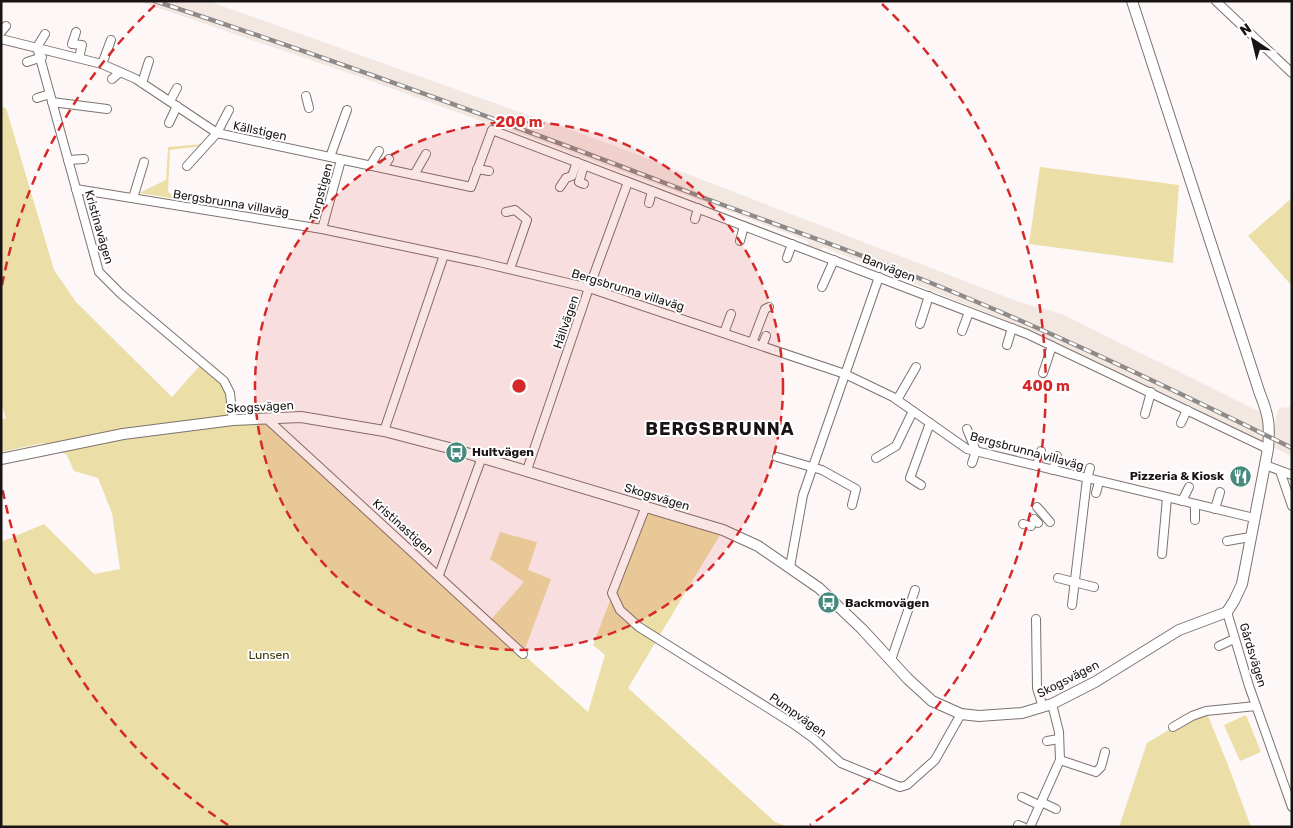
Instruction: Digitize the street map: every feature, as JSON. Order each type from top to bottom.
[{"type":"street","name":"Gårdsvägen","points":[[1132,1],[1260,394],[1269,416],[1268,449],[1242,584],[1228,612],[1234,639],[1270,750],[1292,807]]},
{"type":"street","points":[[1216,1],[1292,73]]},
{"type":"street","points":[[76,32],[72,44],[82,45],[79,58]]},
{"type":"street","points":[[37,47],[45,34]]},
{"type":"street","name":"Källstigen","points":[[1,39],[79,58],[87,65],[102,64],[142,83],[217,133],[278,150],[383,168],[446,185],[471,187],[492,130]]},
{"type":"street","points":[[102,64],[111,40]]},
{"type":"street","name":"Kristinavägen","points":[[37,47],[99,272],[121,294],[224,381],[230,393],[233,420]]},
{"type":"street","points":[[27,62],[40,59],[49,51]]},
{"type":"street","points":[[142,83],[149,62]]},
{"type":"street","points":[[112,79],[120,72]]},
{"type":"street","points":[[169,123],[177,88]]},
{"type":"street","points":[[306,96],[309,108]]},
{"type":"street","points":[[37,98],[51,98],[107,109]]},
{"type":"street","points":[[187,166],[217,133],[229,110]]},
{"type":"street","points":[[330,158],[347,110]]},
{"type":"street","name":"Banvägen","points":[[492,130],[1012,328],[1151,392],[1188,410],[1208,423],[1268,449]]},
{"type":"street","points":[[479,141],[487,143]]},
{"type":"street","points":[[370,166],[379,151]]},
{"type":"street","points":[[414,175],[426,154]]},
{"type":"street","points":[[68,160],[84,159]]},
{"type":"street","name":"Torpstigen","points":[[322,229],[341,160]]},
{"type":"street","points":[[383,168],[389,160]]},
{"type":"street","points":[[134,198],[144,162]]},
{"type":"street","points":[[580,164],[579,182],[584,184]]},
{"type":"street","points":[[560,186],[566,178],[572,176],[580,164]]},
{"type":"street","points":[[477,169],[489,171]]},
{"type":"street","points":[[397,182],[400,172]]},
{"type":"street","name":"Hällvägen","points":[[527,470],[589,288],[628,182]]},
{"type":"street","name":"Bergsbrunna villaväg","points":[[76,189],[322,229],[510,269],[589,288],[752,342],[808,366],[845,374],[897,400],[967,449],[1254,518]]},
{"type":"street","points":[[649,202],[652,191]]},
{"type":"street","points":[[694,218],[698,208]]},
{"type":"street","points":[[506,212],[515,210],[527,220],[510,269]]},
{"type":"street","points":[[740,241],[744,226]]},
{"type":"street","points":[[787,258],[792,244]]},
{"type":"street","points":[[384,431],[444,255]]},
{"type":"street","points":[[822,287],[834,260]]},
{"type":"street","points":[[790,567],[803,495],[845,374],[873,305],[879,277]]},
{"type":"street","points":[[920,324],[930,296]]},
{"type":"street","points":[[752,342],[765,309],[769,307]]},
{"type":"street","points":[[962,331],[969,312]]},
{"type":"street","points":[[724,333],[731,314]]},
{"type":"street","points":[[1007,344],[1012,328]]},
{"type":"street","points":[[762,346],[766,336]]},
{"type":"street","points":[[1043,373],[1052,346]]},
{"type":"street","points":[[897,400],[916,367]]},
{"type":"street","points":[[1109,383],[1111,373]]},
{"type":"street","points":[[854,389],[860,381]]},
{"type":"street","points":[[1145,414],[1151,392]]},
{"type":"street","points":[[1181,423],[1188,410]]},
{"type":"street","points":[[876,458],[896,446],[913,411]]},
{"type":"street","name":"Skogsvägen","points":[[1,459],[123,434],[233,420],[301,417],[384,431],[482,457],[723,530],[758,546],[790,567],[825,594],[932,701],[961,714],[978,716],[1022,713],[1048,706],[1095,682],[1179,630],[1228,612]]},
{"type":"street","name":"Kristinastigen","points":[[266,418],[523,654]]},
{"type":"street","points":[[921,485],[910,478],[930,423]]},
{"type":"street","points":[[943,432],[948,425]]},
{"type":"street","points":[[967,429],[976,451],[972,463]]},
{"type":"street","points":[[1037,466],[1041,451]]},
{"type":"street","points":[[1053,470],[1057,456]]},
{"type":"street","points":[[439,575],[482,457]]},
{"type":"street","points":[[777,457],[822,470],[856,489],[852,505]]},
{"type":"street","points":[[1265,465],[1292,475]]},
{"type":"street","points":[[1087,479],[1090,468]]},
{"type":"street","points":[[1280,471],[1292,506]]},
{"type":"street","points":[[1075,485],[1078,477]]},
{"type":"street","name":"Bergsbrunna villaväg","points":[[1072,605],[1087,479]]},
{"type":"street","points":[[1096,493],[1098,482]]},
{"type":"street","points":[[1146,493],[1149,484]]},
{"type":"street","points":[[1182,501],[1189,487]]},
{"type":"street","points":[[1215,509],[1220,492]]},
{"type":"street","points":[[1162,554],[1167,498]]},
{"type":"street","points":[[1195,504],[1195,520]]},
{"type":"street","name":"Pumpvägen","points":[[646,506],[612,593],[620,610],[639,627],[792,723],[813,738],[841,763],[900,787],[907,786],[935,760],[961,714]]},
{"type":"street","points":[[1038,507],[1050,522]]},
{"type":"street","points":[[1227,541],[1250,537]]},
{"type":"street","points":[[1058,578],[1094,587]]},
{"type":"street","points":[[891,660],[916,590]]},
{"type":"street","points":[[1030,827],[1060,760],[1059,732],[1048,706],[1037,688],[1036,618]]},
{"type":"street","points":[[1219,646],[1234,639]]},
{"type":"street","points":[[1174,727],[1192,716],[1206,711],[1256,706]]},
{"type":"street","points":[[1047,741],[1059,739]]},
{"type":"street","points":[[1060,760],[1081,765],[1092,772],[1102,771],[1105,752],[1108,755]]},
{"type":"street","points":[[1022,797],[1056,808]]},
{"type":"shaded area","points":[[138,1],[208,1],[607,143],[1019,302],[1062,314],[1262,413],[1265,423],[1263,442],[1024,328],[823,247],[821,250],[807,245],[808,241],[490,122],[489,124],[360,77]]},
{"type":"shaded area","points":[[1280,408],[1292,408],[1292,456],[1273,447],[1276,416]]},
{"type":"green space","name":"Lunsen","points":[[1,107],[6,108],[54,270],[76,302],[172,397],[203,362],[224,381],[233,420],[266,418],[489,622],[524,582],[490,559],[500,532],[537,542],[528,570],[551,579],[523,654],[588,712],[605,655],[593,645],[646,506],[723,530],[628,688],[775,822],[788,827],[1,827],[1,542],[44,524],[94,574],[120,569],[112,513],[98,478],[74,471],[67,455],[44,443],[1,452],[1,420],[6,418],[1,402]]},
{"type":"green space","points":[[204,144],[202,146],[170,150],[168,192],[177,199],[139,193],[166,180],[168,147]]},
{"type":"green space","points":[[1040,167],[1179,185],[1173,263],[1029,244]]},
{"type":"green space","points":[[1292,198],[1292,286],[1248,236]]},
{"type":"green space","points":[[1206,711],[1251,827],[1119,827],[1147,743],[1192,716]]},
{"type":"green space","points":[[1246,715],[1261,752],[1240,761],[1224,725]]},
{"type":"railway","points":[[155,1],[428,95],[883,264],[987,306],[1090,352],[1292,448]]},
{"type":"place","name":"Hultvägen","points":[[456,452]]},
{"type":"place","name":"Pizzeria & Kiosk","points":[[1240,476]]},
{"type":"place","name":"Backmovägen","points":[[829,603]]},
{"type":"district","name":"BERGSBRUNNA","points":[[720,429]]}]
